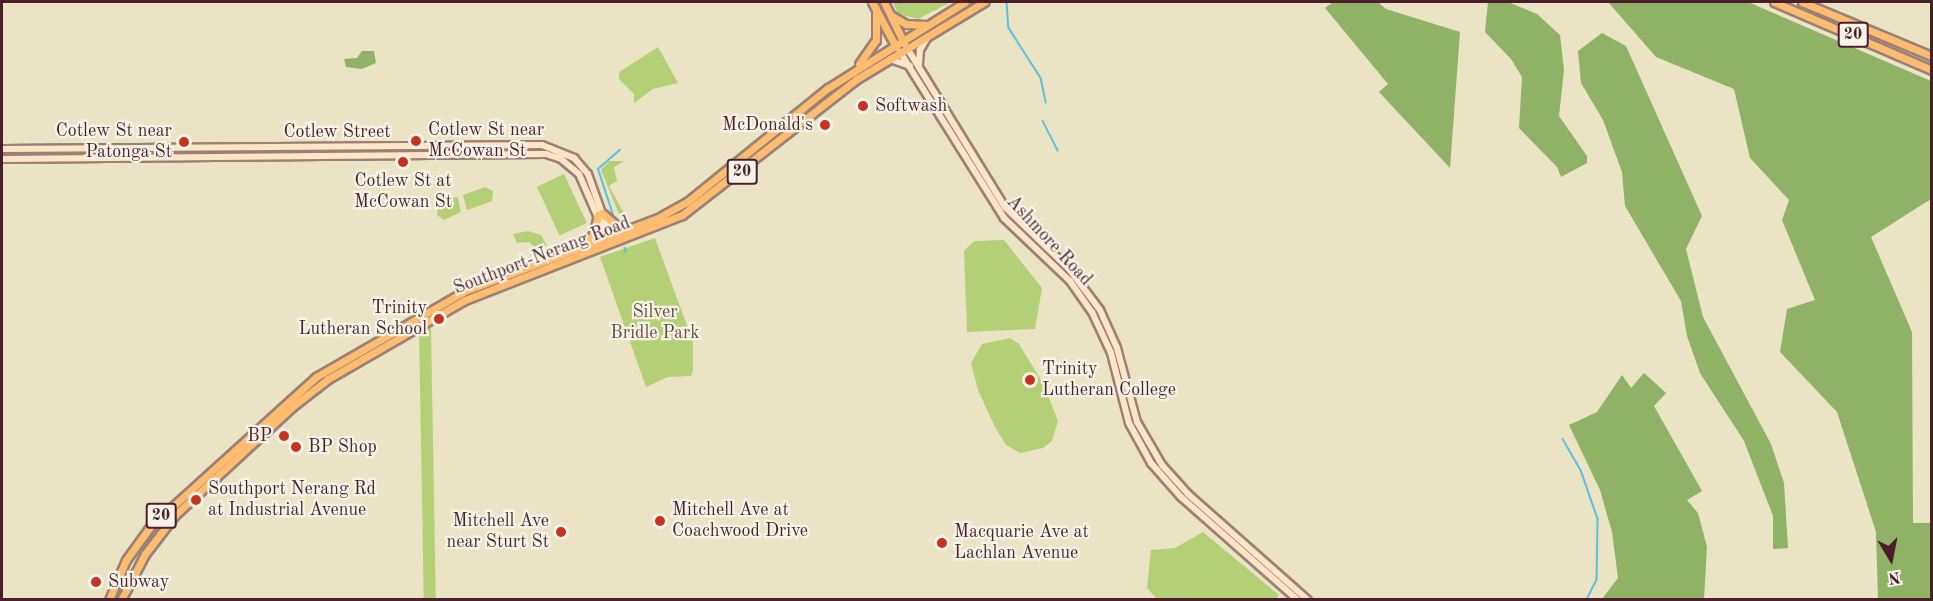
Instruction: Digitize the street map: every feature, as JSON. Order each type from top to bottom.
[{"type":"main road","name":"Ashmore Road","points":[[872,2],[894,45],[904,50],[918,65],[1005,207],[1079,280],[1100,310],[1117,348],[1137,422],[1162,465],[1188,494],[1308,600]]},
{"type":"main road","name":"Ashmore Road","points":[[884,2],[902,40],[910,67],[1004,218],[1070,281],[1092,312],[1110,350],[1129,423],[1151,464],[1180,497],[1298,600]]},
{"type":"main road","name":"Southport-Nerang Road","points":[[110,600],[126,560],[150,527],[302,388],[458,295],[664,215],[699,195],[853,71],[965,2]]},
{"type":"main road","name":"Southport-Nerang Road","points":[[121,600],[145,554],[175,515],[311,391],[465,300],[653,230],[706,200],[830,99],[904,50],[984,2]]},
{"type":"main road","name":"20","points":[[1774,2],[1932,70]]},
{"type":"main road","name":"20","points":[[1802,2],[1932,56]]},
{"type":"main road","points":[[853,71],[876,40],[876,9]]},
{"type":"main road","points":[[890,14],[906,24],[928,25]]},
{"type":"main road","points":[[918,65],[920,50],[930,34]]},
{"type":"main road","points":[[890,59],[910,67]]},
{"type":"main road","name":"Cotlew Street","points":[[2,149],[536,144],[574,158],[591,181],[611,245]]},
{"type":"main road","name":"Cotlew Street","points":[[2,159],[541,154],[561,159],[573,167],[600,214]]},
{"type":"main road","points":[[576,249],[593,235],[600,214],[623,231]]},
{"type":"green space","points":[[893,2],[951,2],[918,19],[898,14]]},
{"type":"green space","points":[[1333,2],[1378,2],[1386,9],[1460,32],[1450,168],[1379,92],[1388,84],[1325,8]]},
{"type":"green space","points":[[1488,2],[1508,2],[1537,14],[1560,35],[1564,70],[1559,116],[1587,156],[1587,163],[1561,177],[1557,167],[1519,128],[1522,77],[1511,59],[1485,32]]},
{"type":"green space","points":[[1608,2],[1748,2],[1931,81],[1931,199],[1871,237],[1912,332],[1913,523],[1931,523],[1931,599],[1878,599],[1876,532],[1837,412],[1780,352],[1787,309],[1815,300],[1782,220],[1789,200],[1750,158],[1734,89],[1656,57]]},
{"type":"green space","points":[[1602,33],[1626,46],[1702,216],[1686,249],[1703,317],[1771,444],[1784,483],[1788,548],[1773,549],[1773,516],[1744,441],[1700,373],[1687,336],[1681,301],[1625,206],[1622,172],[1603,120],[1581,83],[1578,51]]},
{"type":"green space","points":[[658,47],[678,83],[653,89],[634,103],[634,94],[619,79],[619,72]]},
{"type":"green space","points":[[362,51],[374,51],[376,63],[362,69],[346,67],[344,59],[357,58]]},
{"type":"green space","points":[[609,161],[624,161],[614,167],[617,181],[609,186],[627,219],[622,221],[601,170]]},
{"type":"green space","points":[[564,174],[587,223],[560,236],[537,187]]},
{"type":"green space","points":[[485,187],[493,191],[492,201],[467,210],[463,195]]},
{"type":"green space","points":[[445,195],[458,198],[461,212],[444,220],[437,215],[438,199]]},
{"type":"green space","points":[[528,231],[541,235],[547,246],[538,250],[529,242],[517,243],[513,234]]},
{"type":"green space","name":"Silver Bridle Park","points":[[655,238],[693,342],[693,371],[691,376],[668,377],[646,387],[600,257]]},
{"type":"green space","points":[[1004,240],[1042,288],[1035,329],[967,332],[964,251],[974,241]]},
{"type":"green space","points":[[419,327],[431,327],[436,599],[424,599]]},
{"type":"green space","points":[[1010,338],[1019,344],[1044,385],[1058,421],[1052,441],[1043,448],[1020,453],[1006,445],[996,429],[978,390],[971,363],[982,344]]},
{"type":"green space","points":[[1644,373],[1666,393],[1654,406],[1702,491],[1687,500],[1698,513],[1707,547],[1704,599],[1602,599],[1618,578],[1612,532],[1600,490],[1569,425],[1597,412],[1622,375],[1631,388]]},
{"type":"green space","points":[[1203,532],[1279,595],[1276,599],[1157,599],[1147,588],[1151,550],[1175,548]]},
{"type":"waterway","points":[[1007,2],[1009,28],[1041,78],[1046,102]]},
{"type":"waterway","points":[[1043,121],[1058,150]]},
{"type":"waterway","points":[[613,215],[598,169],[620,150]]},
{"type":"waterway","points":[[625,248],[626,252]]},
{"type":"waterway","points":[[1563,439],[1581,470],[1598,519],[1597,580],[1587,600]]},
{"type":"place","name":"Softwash","points":[[863,106]]},
{"type":"place","name":"McDonald's","points":[[825,125]]},
{"type":"place","name":"Cotlew St near McCowan St","points":[[416,141]]},
{"type":"place","name":"Cotlew St near Patonga St","points":[[184,142]]},
{"type":"place","name":"Cotlew St at McCowan St","points":[[403,162]]},
{"type":"place","name":"Trinity Lutheran School","points":[[439,319]]},
{"type":"place","name":"Trinity Lutheran College","points":[[1030,380]]},
{"type":"place","name":"BP","points":[[284,436]]},
{"type":"place","name":"BP Shop","points":[[296,447]]},
{"type":"place","name":"Southport Nerang Rd at Industrial Avenue","points":[[196,500]]},
{"type":"place","name":"Mitchell Ave at Coachwood Drive","points":[[660,521]]},
{"type":"place","name":"Mitchell Ave near Sturt St","points":[[561,532]]},
{"type":"place","name":"Macquarie Ave at Lachlan Avenue","points":[[942,543]]},
{"type":"place","name":"Subway","points":[[96,582]]}]
